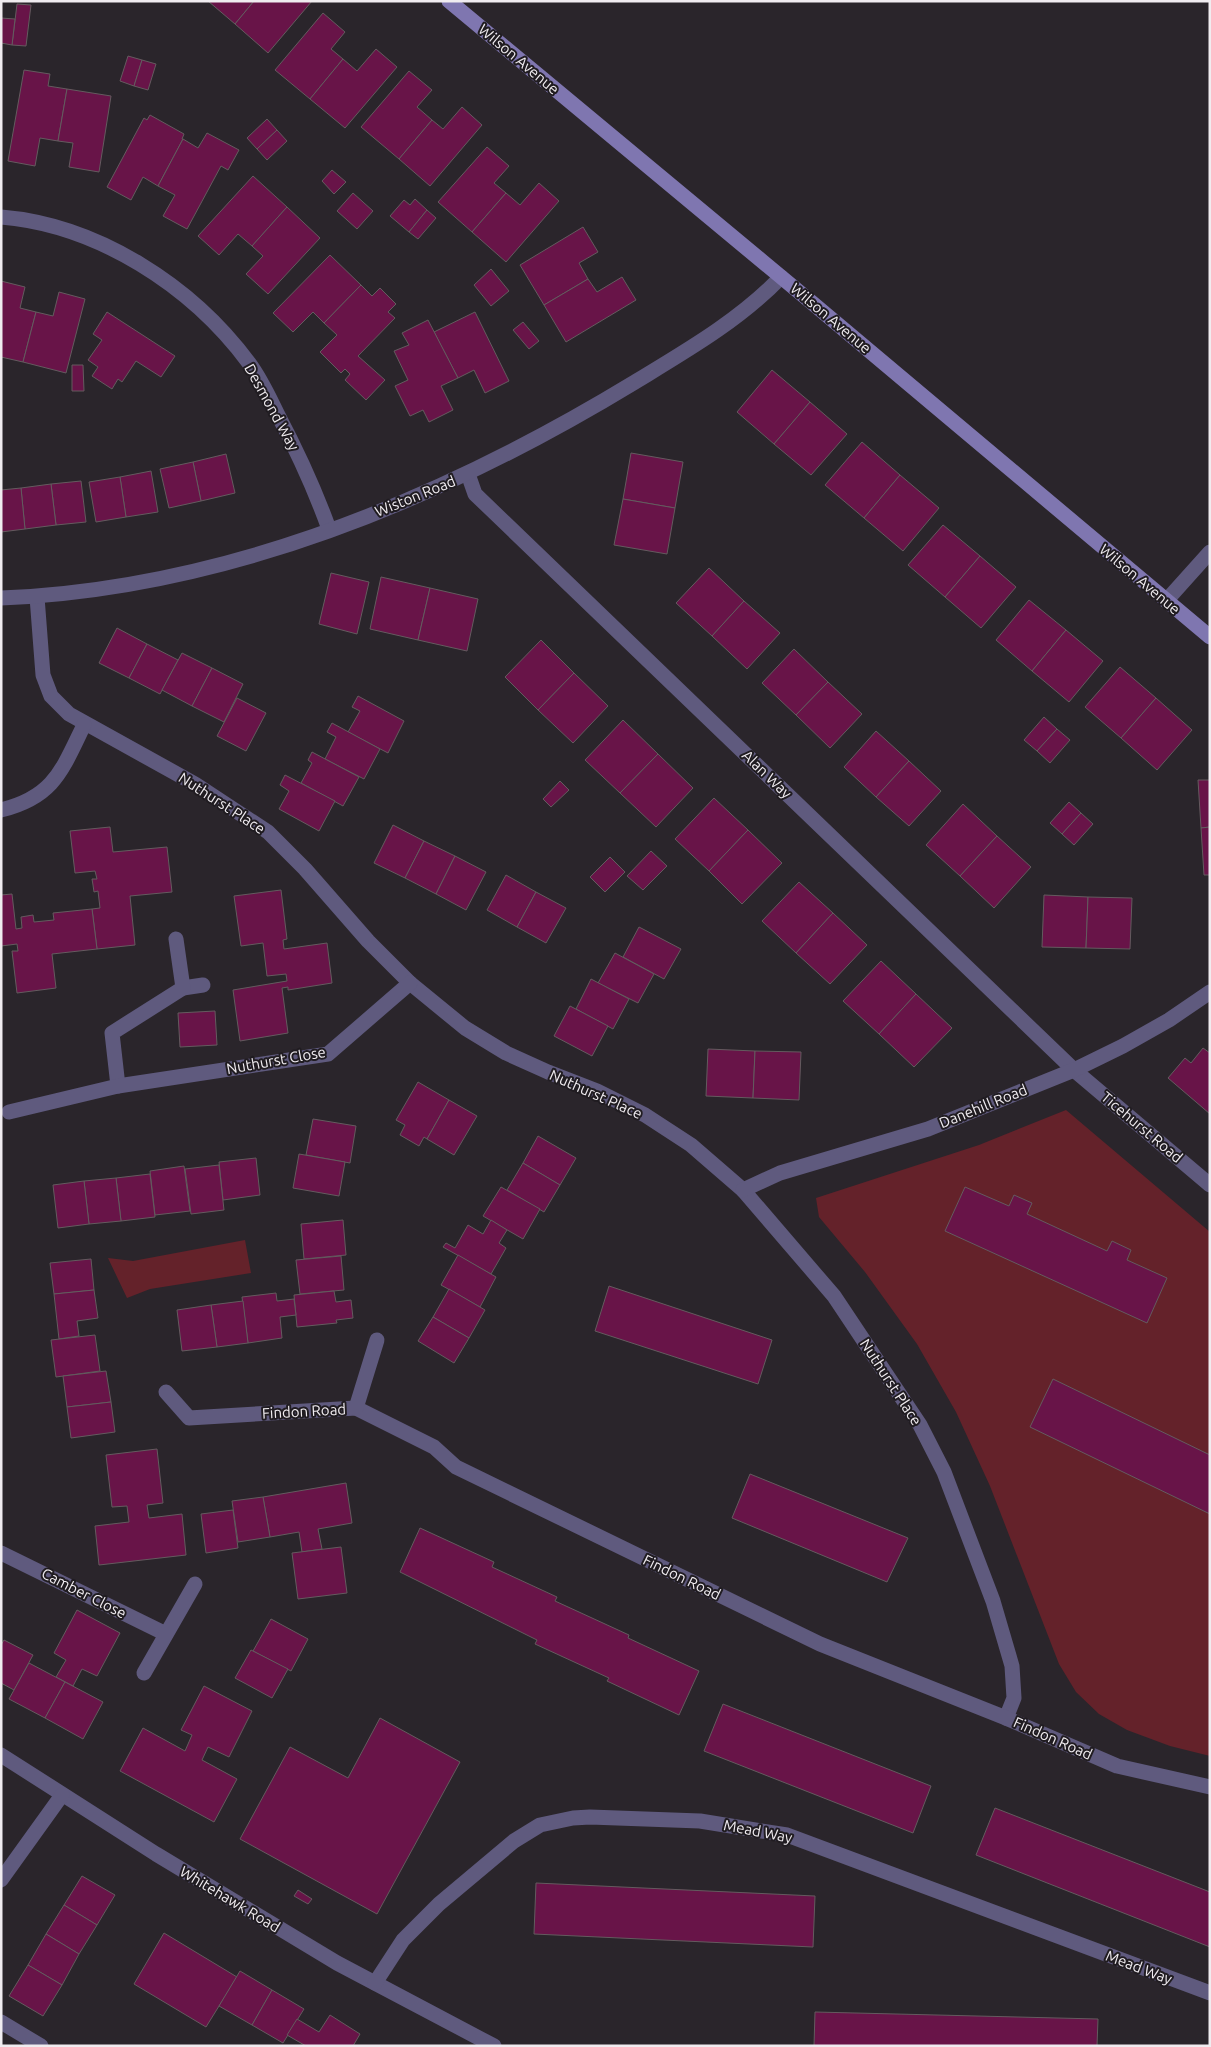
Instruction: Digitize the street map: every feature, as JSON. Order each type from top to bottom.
[{"type":"street","name":"Wilson Avenue","points":[[449,1],[1210,637]]},
{"type":"street","name":"Desmond Way","points":[[1,217],[54,227],[117,252],[168,282],[204,312],[236,346],[266,390],[300,456],[329,529]]},
{"type":"street","name":"Wiston Road","points":[[1,598],[65,595],[204,569],[266,551],[396,505],[468,474],[590,409],[747,310],[781,277]]},
{"type":"street","name":"Alan Way","points":[[468,474],[475,494],[1074,1070]]},
{"type":"street","points":[[1166,601],[1210,552]]},
{"type":"street","name":"Nuthurst Place","points":[[37,597],[41,663],[46,688],[59,706],[84,725],[195,784],[268,832],[305,869],[368,941],[410,983],[464,1028],[506,1053],[597,1091],[645,1115],[691,1144],[744,1190],[834,1296],[920,1425],[944,1472],[993,1602],[1012,1666],[1014,1698],[1006,1718]]},
{"type":"street","points":[[1,810],[19,806],[46,791],[54,781],[84,725]]},
{"type":"street","points":[[176,939],[183,988]]},
{"type":"street","name":"Nuthurst Close","points":[[9,1112],[118,1086],[328,1054],[410,983]]},
{"type":"street","points":[[118,1086],[112,1033],[183,988],[203,985]]},
{"type":"street","name":"Danehill Road","points":[[744,1190],[780,1173],[928,1129],[1074,1070],[1170,1020],[1210,992]]},
{"type":"street","name":"Ticehurst Road","points":[[1074,1070],[1210,1185]]},
{"type":"street","points":[[356,1408],[377,1340]]},
{"type":"street","name":"Findon Road","points":[[166,1392],[189,1418],[356,1408],[434,1447],[456,1467],[820,1644],[1006,1718],[1117,1766],[1210,1787]]},
{"type":"street","name":"Camber Close","points":[[1,1553],[166,1634]]},
{"type":"street","points":[[144,1673],[195,1584]]},
{"type":"street","name":"Whitehawk Road","points":[[1,1755],[62,1795],[274,1926],[375,1983],[494,2046]]},
{"type":"street","points":[[1,1880],[62,1795]]},
{"type":"street","name":"Mead Way","points":[[375,1983],[403,1940],[439,1904],[514,1840],[540,1826],[574,1818],[590,1818],[700,1820],[787,1835],[1210,1993]]},
{"type":"street","points":[[1,2022],[41,2046]]},
{"type":"shaded area","points":[[1066,1110],[1210,1232],[1210,1756],[1170,1746],[1127,1730],[1099,1714],[1076,1692],[1059,1664],[990,1486],[956,1412],[917,1344],[865,1272],[819,1217],[816,1198],[979,1145]]},
{"type":"shaded area","points":[[245,1240],[251,1273],[150,1289],[127,1298],[108,1258],[133,1261]]},
{"type":"building","points":[[208,1],[254,1],[235,24]]},
{"type":"building","points":[[254,1],[312,1],[268,53],[235,24]]},
{"type":"building","points":[[17,4],[31,5],[26,46],[12,45]]},
{"type":"building","points":[[323,13],[345,32],[331,49],[343,59],[310,99],[275,70]]},
{"type":"building","points":[[1,18],[15,19],[12,45],[1,43]]},
{"type":"building","points":[[376,49],[397,67],[345,128],[310,99],[343,59],[357,71]]},
{"type":"building","points":[[128,56],[142,60],[134,86],[120,81]]},
{"type":"building","points":[[142,60],[156,64],[148,90],[134,86]]},
{"type":"building","points":[[24,70],[50,74],[48,86],[67,89],[58,141],[40,138],[35,166],[8,161]]},
{"type":"building","points":[[409,71],[432,90],[417,107],[432,120],[399,159],[361,127]]},
{"type":"building","points":[[67,89],[111,96],[99,172],[69,167],[73,143],[58,141]]},
{"type":"building","points":[[462,107],[482,125],[430,186],[399,159],[432,120],[443,129]]},
{"type":"building","points":[[150,115],[184,134],[183,139],[158,186],[143,177],[131,200],[107,187],[144,118],[147,120]]},
{"type":"building","points":[[267,119],[277,130],[257,149],[247,138]]},
{"type":"building","points":[[277,130],[287,141],[267,160],[257,149]]},
{"type":"building","points":[[207,133],[239,150],[228,170],[221,166],[187,229],[163,216],[175,195],[158,186],[183,139],[198,148]]},
{"type":"building","points":[[487,147],[509,166],[494,183],[506,193],[472,232],[438,202]]},
{"type":"building","points":[[332,170],[346,182],[334,194],[322,181]]},
{"type":"building","points":[[253,176],[287,207],[252,246],[238,234],[219,255],[198,236]]},
{"type":"building","points":[[539,183],[559,201],[506,262],[472,232],[506,193],[520,205]]},
{"type":"building","points":[[353,193],[373,211],[357,229],[337,211]]},
{"type":"building","points":[[415,199],[427,210],[409,232],[390,216],[404,200],[410,205]]},
{"type":"building","points":[[287,207],[320,238],[268,294],[246,274],[263,256],[252,246]]},
{"type":"building","points":[[427,210],[436,218],[418,239],[409,232]]},
{"type":"building","points":[[583,227],[598,252],[579,263],[588,279],[544,305],[520,265]]},
{"type":"building","points":[[330,255],[361,285],[324,323],[313,312],[293,332],[273,313]]},
{"type":"building","points":[[491,269],[509,291],[491,306],[474,285]]},
{"type":"building","points":[[622,277],[636,300],[566,342],[544,305],[588,279],[597,292]]},
{"type":"building","points":[[1,281],[25,287],[20,308],[36,312],[23,362],[1,357]]},
{"type":"building","points":[[361,285],[372,296],[380,288],[396,304],[388,312],[395,318],[358,356],[385,380],[366,400],[345,380],[350,374],[345,369],[341,373],[320,352],[337,335],[324,323]]},
{"type":"building","points":[[59,292],[85,299],[66,373],[23,362],[36,312],[53,316]]},
{"type":"building","points":[[107,312],[175,356],[161,377],[136,361],[122,382],[118,379],[112,389],[92,376],[98,367],[88,360],[102,340],[93,334]]},
{"type":"building","points":[[475,312],[509,381],[485,393],[474,370],[458,378],[434,332]]},
{"type":"building","points":[[428,320],[458,378],[441,386],[453,410],[429,422],[423,410],[410,416],[395,386],[408,380],[394,351],[409,345],[402,333]]},
{"type":"building","points":[[523,322],[539,341],[529,349],[513,330]]},
{"type":"building","points":[[72,365],[83,365],[84,391],[72,391]]},
{"type":"building","points":[[772,370],[810,402],[774,444],[737,412]]},
{"type":"building","points":[[810,402],[847,434],[811,475],[774,444]]},
{"type":"building","points":[[862,442],[900,475],[864,518],[825,485]]},
{"type":"building","points":[[631,453],[683,462],[675,508],[623,499]]},
{"type":"building","points":[[226,454],[235,493],[201,501],[193,462]]},
{"type":"building","points":[[193,462],[201,501],[169,508],[160,469]]},
{"type":"building","points":[[151,471],[158,512],[126,517],[120,477]]},
{"type":"building","points":[[900,475],[939,508],[903,551],[864,518]]},
{"type":"building","points":[[120,477],[126,517],[96,522],[89,482]]},
{"type":"building","points":[[81,481],[86,522],[56,525],[51,484]]},
{"type":"building","points":[[51,484],[56,525],[25,529],[21,488]]},
{"type":"building","points":[[21,488],[25,529],[1,532],[1,490]]},
{"type":"building","points":[[623,499],[675,508],[667,554],[614,545]]},
{"type":"building","points":[[943,525],[980,556],[945,597],[908,565]]},
{"type":"building","points":[[980,556],[1016,587],[981,628],[945,597]]},
{"type":"building","points":[[709,568],[744,601],[712,636],[676,603]]},
{"type":"building","points":[[331,573],[369,582],[357,634],[319,624]]},
{"type":"building","points":[[381,577],[430,588],[418,640],[370,629]]},
{"type":"building","points":[[430,588],[478,599],[467,651],[418,640]]},
{"type":"building","points":[[1029,600],[1066,630],[1032,671],[996,640]]},
{"type":"building","points":[[744,601],[780,633],[747,669],[712,636]]},
{"type":"building","points":[[117,628],[147,644],[129,678],[99,663]]},
{"type":"building","points":[[1066,630],[1103,661],[1069,702],[1032,671]]},
{"type":"building","points":[[541,640],[574,673],[538,710],[505,677]]},
{"type":"building","points":[[147,644],[178,660],[160,694],[129,678]]},
{"type":"building","points":[[794,649],[828,682],[796,715],[762,683]]},
{"type":"building","points":[[182,653],[212,668],[192,706],[162,690]]},
{"type":"building","points":[[1120,667],[1156,698],[1121,738],[1085,707]]},
{"type":"building","points":[[212,668],[243,684],[224,722],[192,706]]},
{"type":"building","points":[[574,673],[608,706],[573,743],[538,710]]},
{"type":"building","points":[[828,682],[862,714],[830,748],[796,715]]},
{"type":"building","points":[[358,696],[404,721],[388,753],[348,732],[360,711],[352,707]]},
{"type":"building","points":[[237,698],[266,713],[246,751],[217,736]]},
{"type":"building","points":[[1156,698],[1192,730],[1157,770],[1121,738]]},
{"type":"building","points":[[1044,717],[1057,729],[1037,751],[1024,740]]},
{"type":"building","points":[[623,720],[658,754],[620,793],[585,760]]},
{"type":"building","points":[[332,723],[380,749],[364,779],[325,759],[336,737],[327,732]]},
{"type":"building","points":[[1057,729],[1070,740],[1050,763],[1037,751]]},
{"type":"building","points":[[876,731],[909,761],[876,797],[844,767]]},
{"type":"building","points":[[312,752],[359,777],[343,806],[301,783],[312,763],[308,760]]},
{"type":"building","points":[[658,754],[693,788],[656,827],[620,793]]},
{"type":"building","points":[[909,761],[941,791],[909,826],[876,797]]},
{"type":"building","points":[[285,775],[335,801],[319,831],[279,809],[289,791],[280,785]]},
{"type":"building","points":[[1198,780],[1210,780],[1210,827],[1201,828]]},
{"type":"building","points":[[560,781],[569,790],[551,807],[543,799]]},
{"type":"building","points":[[714,798],[748,830],[709,871],[675,839]]},
{"type":"building","points":[[1069,802],[1081,813],[1062,834],[1050,823]]},
{"type":"building","points":[[963,804],[997,836],[960,876],[926,845]]},
{"type":"building","points":[[1081,813],[1093,824],[1074,845],[1062,834]]},
{"type":"building","points":[[393,825],[424,841],[405,878],[374,863]]},
{"type":"building","points":[[110,827],[113,852],[167,847],[172,892],[130,896],[135,945],[97,949],[92,909],[100,908],[98,891],[94,892],[92,879],[97,879],[95,871],[75,873],[70,831]]},
{"type":"building","points":[[1210,827],[1210,875],[1204,875],[1201,828]]},
{"type":"building","points":[[748,830],[782,863],[742,904],[709,871]]},
{"type":"building","points":[[997,836],[1031,867],[994,908],[960,876]]},
{"type":"building","points":[[424,841],[455,856],[436,894],[405,878]]},
{"type":"building","points":[[651,851],[667,866],[643,890],[627,876]]},
{"type":"building","points":[[455,856],[486,872],[466,910],[436,894]]},
{"type":"building","points":[[610,857],[625,872],[605,892],[590,877]]},
{"type":"building","points":[[506,875],[536,892],[517,927],[487,910]]},
{"type":"building","points":[[799,882],[833,913],[796,953],[762,921]]},
{"type":"building","points":[[281,890],[287,939],[283,940],[284,949],[327,943],[332,983],[288,990],[288,987],[282,988],[288,1033],[240,1041],[233,990],[287,981],[286,974],[267,976],[263,943],[241,946],[234,896]]},
{"type":"building","points":[[536,892],[566,908],[546,943],[517,927]]},
{"type":"building","points":[[12,894],[16,929],[22,928],[21,917],[33,915],[34,922],[54,920],[53,913],[92,909],[97,949],[52,954],[56,988],[17,993],[12,951],[18,951],[17,944],[1,946],[1,895]]},
{"type":"building","points":[[1044,895],[1088,897],[1086,948],[1042,947]]},
{"type":"building","points":[[1088,897],[1132,898],[1130,949],[1086,948]]},
{"type":"building","points":[[833,913],[867,945],[830,984],[796,953]]},
{"type":"building","points":[[639,927],[681,949],[664,979],[623,957]]},
{"type":"building","points":[[615,953],[654,974],[638,1003],[598,983]]},
{"type":"building","points":[[881,961],[916,994],[879,1034],[843,1001]]},
{"type":"building","points":[[591,979],[629,999],[613,1029],[576,1009]]},
{"type":"building","points":[[916,994],[952,1028],[914,1067],[879,1034]]},
{"type":"building","points":[[570,1006],[608,1026],[592,1056],[554,1036]]},
{"type":"building","points":[[215,1011],[217,1045],[180,1047],[178,1013]]},
{"type":"building","points":[[1203,1048],[1210,1053],[1210,1114],[1168,1078],[1185,1058],[1191,1063]]},
{"type":"building","points":[[708,1049],[755,1051],[753,1098],[706,1096]]},
{"type":"building","points":[[755,1051],[801,1052],[799,1100],[753,1098]]},
{"type":"building","points":[[418,1082],[449,1100],[427,1139],[424,1137],[419,1146],[400,1135],[405,1125],[396,1120]]},
{"type":"building","points":[[449,1100],[477,1116],[454,1155],[427,1139]]},
{"type":"building","points":[[313,1119],[356,1126],[350,1163],[306,1155]]},
{"type":"building","points":[[538,1136],[576,1158],[560,1185],[523,1163]]},
{"type":"building","points":[[299,1154],[345,1162],[339,1196],[293,1188]]},
{"type":"building","points":[[256,1158],[260,1195],[223,1200],[219,1162]]},
{"type":"building","points":[[523,1163],[560,1185],[544,1212],[507,1190]]},
{"type":"building","points":[[219,1165],[224,1210],[191,1214],[185,1169]]},
{"type":"building","points":[[184,1166],[190,1211],[155,1215],[150,1171]]},
{"type":"building","points":[[150,1174],[155,1217],[121,1221],[116,1178]]},
{"type":"building","points":[[116,1178],[121,1221],[89,1224],[84,1181]]},
{"type":"building","points":[[84,1181],[89,1224],[58,1228],[53,1185]]},
{"type":"building","points":[[501,1187],[540,1209],[523,1239],[483,1216]]},
{"type":"building","points":[[965,1187],[1009,1206],[1014,1195],[1032,1203],[1027,1214],[1107,1251],[1112,1241],[1131,1250],[1127,1260],[1167,1278],[1147,1323],[945,1231]]},
{"type":"building","points":[[343,1220],[346,1255],[304,1259],[301,1224]]},
{"type":"building","points":[[491,1220],[507,1230],[499,1243],[506,1248],[491,1274],[443,1247],[446,1243],[455,1248],[468,1225],[483,1234]]},
{"type":"building","points":[[458,1255],[496,1277],[480,1307],[441,1285]]},
{"type":"building","points":[[341,1256],[344,1290],[300,1294],[296,1260]]},
{"type":"building","points":[[91,1259],[94,1290],[54,1294],[50,1263]]},
{"type":"building","points":[[609,1286],[772,1340],[758,1384],[595,1331]]},
{"type":"building","points":[[449,1289],[485,1310],[469,1338],[433,1317]]},
{"type":"building","points":[[94,1290],[98,1318],[77,1321],[79,1336],[59,1339],[54,1294]]},
{"type":"building","points":[[334,1291],[336,1302],[351,1300],[353,1318],[336,1320],[337,1323],[297,1327],[294,1295]]},
{"type":"building","points":[[276,1293],[277,1301],[294,1299],[296,1315],[280,1317],[282,1338],[248,1343],[242,1297]]},
{"type":"building","points":[[243,1301],[248,1343],[217,1347],[211,1305]]},
{"type":"building","points":[[211,1305],[217,1347],[182,1351],[177,1310]]},
{"type":"building","points":[[433,1317],[469,1338],[454,1363],[418,1341]]},
{"type":"building","points":[[95,1335],[100,1371],[56,1377],[51,1340]]},
{"type":"building","points":[[106,1371],[111,1402],[67,1407],[63,1376]]},
{"type":"building","points":[[1053,1379],[1210,1455],[1210,1514],[1030,1427]]},
{"type":"building","points":[[111,1402],[115,1432],[71,1438],[67,1407]]},
{"type":"building","points":[[157,1449],[163,1503],[147,1505],[149,1518],[182,1514],[186,1555],[99,1565],[95,1526],[129,1522],[127,1506],[112,1507],[106,1455]]},
{"type":"building","points":[[750,1474],[908,1538],[887,1582],[732,1518]]},
{"type":"building","points":[[346,1483],[352,1523],[318,1529],[322,1549],[302,1552],[299,1532],[270,1537],[263,1497]]},
{"type":"building","points":[[263,1497],[270,1537],[238,1542],[232,1501]]},
{"type":"building","points":[[233,1510],[238,1548],[206,1553],[201,1514]]},
{"type":"building","points":[[420,1528],[494,1562],[492,1567],[557,1597],[555,1601],[629,1635],[628,1638],[699,1671],[679,1715],[607,1681],[609,1678],[535,1644],[537,1640],[400,1572]]},
{"type":"building","points":[[341,1547],[347,1593],[298,1599],[292,1553]]},
{"type":"building","points":[[77,1610],[120,1633],[97,1676],[82,1669],[73,1686],[56,1677],[66,1660],[54,1653]]},
{"type":"building","points":[[271,1619],[308,1639],[291,1671],[253,1651]]},
{"type":"building","points":[[4,1640],[33,1655],[14,1690],[1,1683],[1,1645]]},
{"type":"building","points":[[251,1650],[288,1669],[272,1698],[235,1678]]},
{"type":"building","points":[[29,1663],[65,1682],[45,1718],[9,1699]]},
{"type":"building","points":[[65,1682],[103,1702],[83,1739],[45,1718]]},
{"type":"building","points":[[204,1686],[252,1711],[229,1757],[208,1747],[202,1760],[237,1779],[214,1822],[120,1771],[143,1728],[185,1751],[192,1735],[181,1730]]},
{"type":"building","points":[[723,1704],[931,1786],[913,1833],[704,1751]]},
{"type":"building","points":[[380,1718],[460,1762],[377,1914],[240,1839],[290,1747],[348,1778]]},
{"type":"building","points":[[995,1808],[1210,1892],[1210,1947],[976,1855]]},
{"type":"building","points":[[82,1876],[115,1895],[97,1925],[64,1905]]},
{"type":"building","points":[[536,1883],[815,1896],[813,1947],[534,1934]]},
{"type":"building","points":[[298,1890],[312,1899],[308,1904],[294,1896]]},
{"type":"building","points":[[64,1905],[97,1925],[79,1954],[46,1934]]},
{"type":"building","points":[[164,1933],[237,1977],[206,2027],[134,1984]]},
{"type":"building","points":[[46,1934],[79,1954],[62,1985],[28,1965]]},
{"type":"building","points":[[28,1965],[62,1985],[43,2016],[9,1996]]},
{"type":"building","points":[[240,1971],[272,1990],[252,2025],[219,2006]]},
{"type":"building","points":[[272,1990],[304,2009],[283,2043],[252,2025]]},
{"type":"building","points":[[815,2012],[1098,2019],[1097,2046],[814,2046]]},
{"type":"building","points":[[330,2015],[360,2034],[353,2046],[306,2046],[287,2035],[297,2019],[319,2032]]}]
